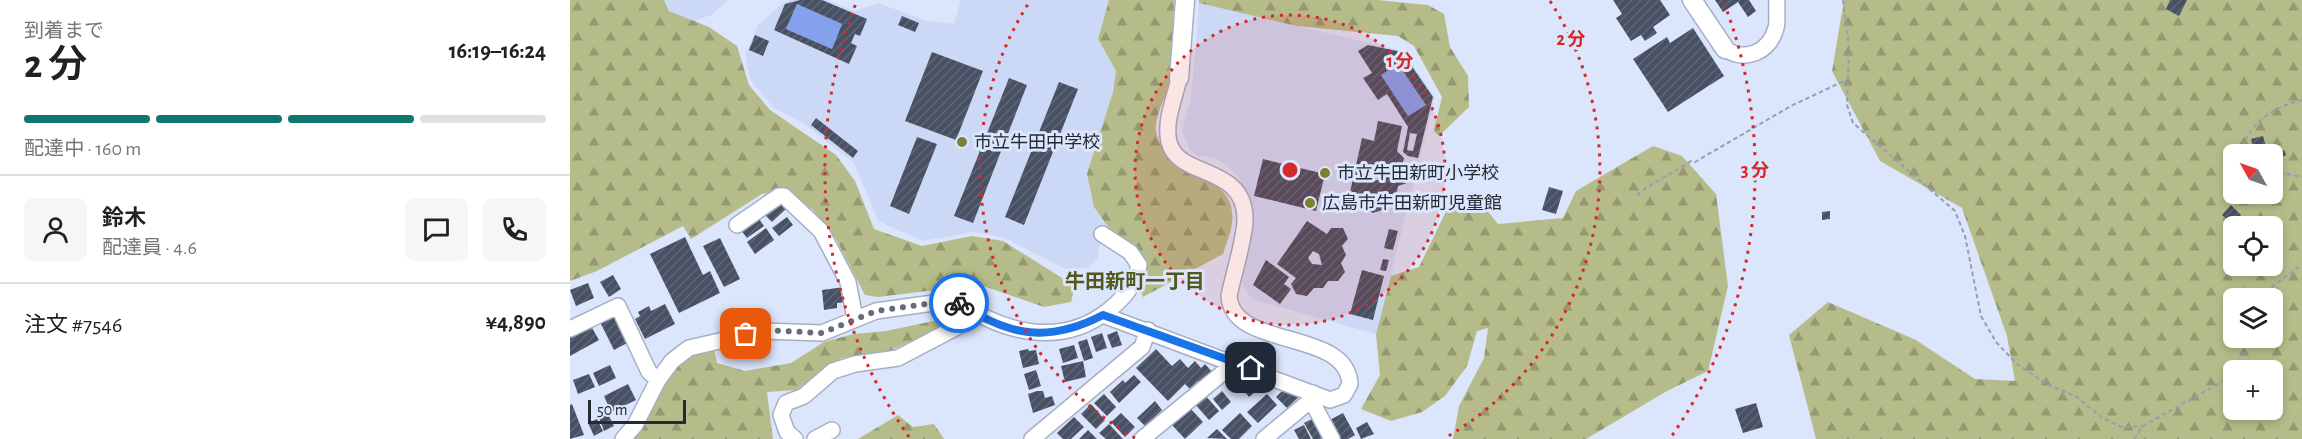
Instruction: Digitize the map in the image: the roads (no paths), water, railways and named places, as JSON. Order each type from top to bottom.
[{"type":"street","points":[[1103,315],[1230,360],[1312,396],[1330,400],[1344,395],[1350,384],[1344,363],[1332,355],[1239,320],[1229,308],[1229,296],[1245,219],[1240,199],[1229,182],[1188,164],[1174,153],[1169,142],[1168,122],[1179,78],[1185,0]]},
{"type":"street","points":[[1692,0],[1725,49],[1736,56],[1749,56],[1767,45],[1776,29],[1777,0]]},
{"type":"street","points":[[737,225],[779,196],[784,196],[821,231],[848,282],[855,319]]},
{"type":"street","points":[[623,439],[635,425],[658,380],[672,361],[688,348],[763,330],[822,333],[876,311],[955,300],[972,312],[1009,328],[1045,334],[1076,329],[1103,315],[1136,280],[1138,265],[1130,252],[1102,234]]},
{"type":"street","points":[[570,329],[618,306],[649,372],[658,380]]},
{"type":"street","points":[[795,439],[787,432],[781,415],[786,404],[804,396],[833,371],[855,364],[898,358],[957,327],[972,312]]},
{"type":"street","points":[[1032,439],[1142,346],[1148,330]]},
{"type":"street","points":[[1142,439],[1225,371],[1230,360]]},
{"type":"street","points":[[1264,439],[1312,396]]},
{"type":"street","points":[[1312,396],[1332,439]]},
{"type":"street","points":[[815,439],[832,430]]},
{"type":"water","points":[[797,4],[842,24],[832,49],[786,29]]},
{"type":"water","points":[[1398,64],[1426,105],[1408,116],[1381,75]]},
{"type":"place","name":"市立牛田中学校","points":[[962,142]]},
{"type":"place","name":"市立牛田新町小学校","points":[[1325,173]]},
{"type":"place","name":"広島市牛田新町児童館","points":[[1310,203]]},
{"type":"district","name":"牛田新町一丁目","points":[[1135,281]]}]
